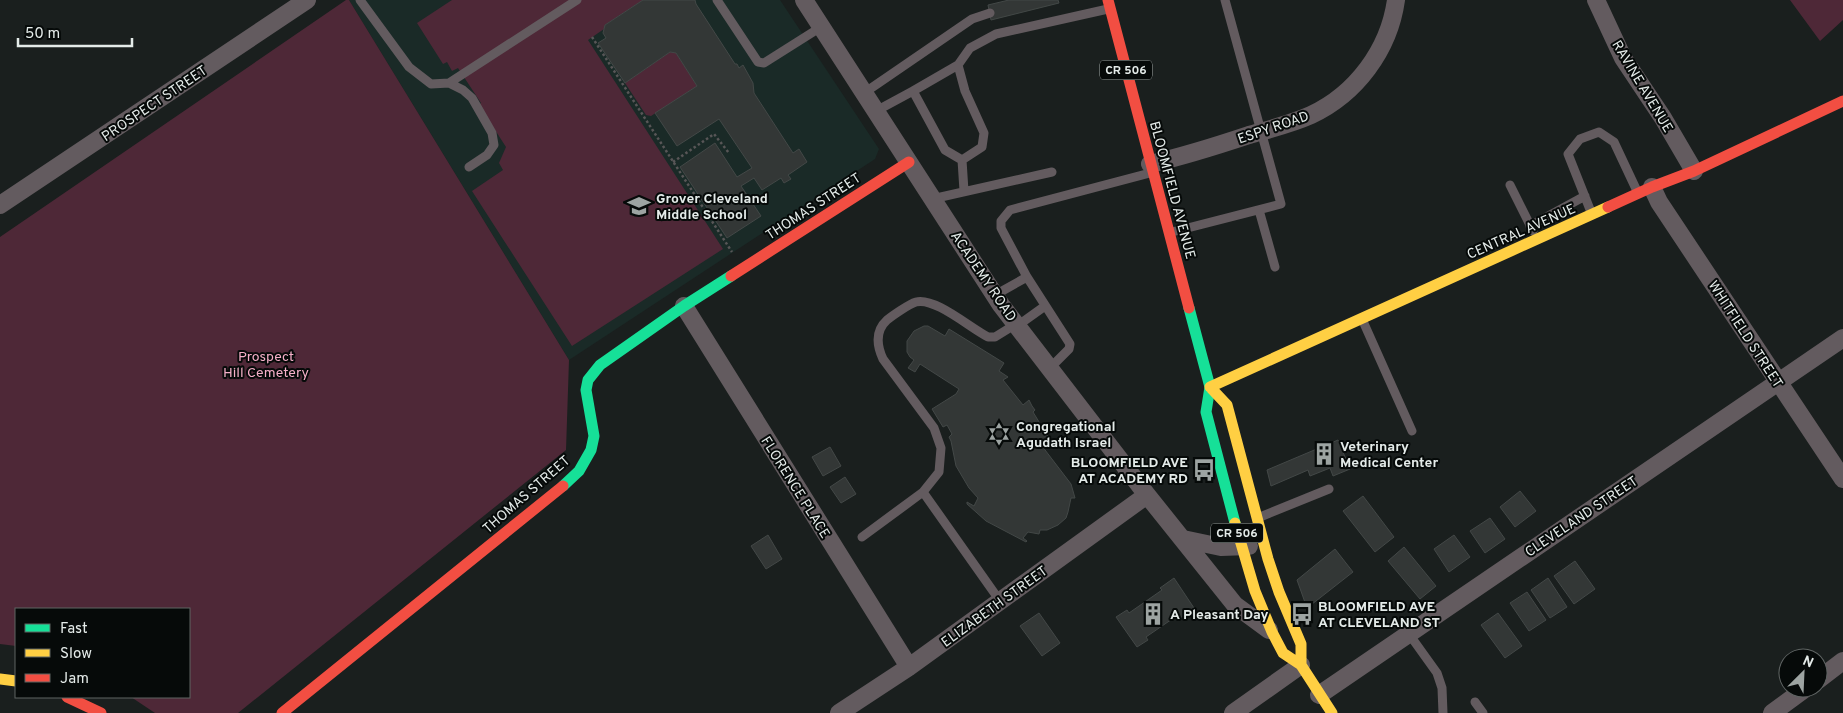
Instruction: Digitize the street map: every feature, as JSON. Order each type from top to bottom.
[{"type":"main road","name":"BLOOMFIELD AVENUE","points":[[1109,4],[1210,387],[1206,412],[1240,546],[1255,591],[1272,632],[1284,653],[1301,665],[1332,713]]},
{"type":"main road","name":"CENTRAL AVENUE","points":[[1210,387],[1645,190],[1694,171],[1843,101]]},
{"type":"main road","name":"THOMAS STREET","points":[[282,713],[568,482],[579,471],[591,450],[594,436],[586,400],[588,380],[600,365],[684,306],[908,162]]},
{"type":"main road","name":"BLOOMFIELD AVENUE","points":[[1210,387],[1227,405],[1279,592],[1301,644],[1301,665]]},
{"type":"main road","points":[[0,679],[15,681]]},
{"type":"main road","points":[[68,698],[101,713]]},
{"type":"street","name":"PROSPECT STREET","points":[[0,205],[307,0]]},
{"type":"street","name":"ACADEMY ROAD","points":[[804,0],[932,199],[1016,325],[1147,495],[1235,605],[1272,632]]},
{"type":"street","name":"ESPY ROAD","points":[[1151,168],[1312,115],[1338,99],[1361,77],[1379,52],[1391,23],[1396,0]]},
{"type":"street","name":"RAVINE AVENUE","points":[[1596,0],[1623,58],[1663,118],[1694,171]]},
{"type":"street","name":"WHITFIELD STREET","points":[[1645,190],[1659,202],[1843,479]]},
{"type":"street","name":"FLORENCE PLACE","points":[[684,306],[909,668]]},
{"type":"street","name":"CLEVELAND STREET","points":[[1319,695],[1843,338]]},
{"type":"street","name":"ELIZABETH STREET","points":[[839,713],[909,668],[1147,495]]},
{"type":"street","points":[[1183,539],[1221,547],[1265,545]]},
{"type":"street","points":[[1828,672],[1843,661]]},
{"type":"street","points":[[1233,713],[1301,665]]},
{"type":"street","points":[[1772,713],[1792,698]]},
{"type":"lane","points":[[360,0],[409,67],[431,84],[449,83],[463,90],[472,98],[492,133],[494,145],[487,155],[469,167]]},
{"type":"lane","points":[[449,83],[577,0]]},
{"type":"lane","points":[[717,0],[758,62],[764,63],[821,27]]},
{"type":"lane","points":[[1168,233],[1281,204],[1225,0]]},
{"type":"lane","points":[[876,111],[958,65],[970,48],[996,34],[1109,4]]},
{"type":"lane","points":[[864,93],[972,19],[990,13]]},
{"type":"lane","points":[[958,65],[965,91],[984,133],[982,148],[962,160]]},
{"type":"lane","points":[[913,90],[945,150],[962,160]]},
{"type":"lane","points":[[1592,215],[1568,154],[1580,139],[1599,132],[1614,142],[1645,190]]},
{"type":"lane","points":[[962,160],[964,192]]},
{"type":"lane","points":[[1050,368],[1069,349],[1070,344],[1027,277],[1001,228],[1001,221],[1010,210],[1151,168]]},
{"type":"lane","points":[[932,199],[1052,172]]},
{"type":"lane","points":[[1510,185],[1537,240]]},
{"type":"lane","points":[[1530,226],[1585,196]]},
{"type":"lane","points":[[1259,210],[1275,267]]},
{"type":"lane","points":[[995,295],[1027,277]]},
{"type":"lane","points":[[862,536],[923,492],[939,472],[941,448],[934,428],[883,359],[878,347],[882,325],[888,319],[916,302],[925,302],[944,310],[988,337],[995,337],[1045,306]]},
{"type":"lane","points":[[1362,319],[1412,431]]},
{"type":"lane","points":[[1258,518],[1329,489]]},
{"type":"lane","points":[[923,492],[1000,601]]},
{"type":"lane","points":[[1409,634],[1437,674],[1442,688],[1443,713]]},
{"type":"lane","points":[[1475,702],[1483,713]]},
{"type":"path","points":[[592,37],[733,253]]},
{"type":"path","points":[[673,162],[714,134],[729,153]]},
{"type":"shaded area","name":"Grover Cleveland Middle School","points":[[349,0],[780,0],[879,149],[875,159],[569,360]]},
{"type":"green space","name":"Prospect Hill Cemetery","points":[[346,0],[349,0],[569,360],[566,450],[238,713],[155,713],[132,698],[190,698],[190,608],[15,608],[15,646],[0,644],[0,237]]},
{"type":"green space","points":[[452,0],[643,0],[605,25],[604,29],[588,40],[723,249],[572,346],[472,191],[503,170],[499,163],[506,147],[458,68],[452,71],[447,62],[443,64],[417,23]]},
{"type":"green space","points":[[1790,0],[1843,0],[1843,20],[1820,41]]},
{"type":"green space","points":[[670,52],[676,53],[697,86],[651,116],[646,115],[625,83]]},
{"type":"building","name":"Grover Cleveland Middle School","points":[[643,0],[695,0],[735,64],[739,68],[743,65],[753,83],[754,93],[793,153],[799,149],[807,162],[788,175],[791,179],[784,183],[781,178],[762,190],[754,178],[741,186],[761,216],[727,238],[680,167],[715,143],[737,177],[752,168],[719,119],[677,146],[655,113],[697,86],[676,53],[670,52],[625,83],[598,43],[606,38],[603,33],[605,25]]},
{"type":"building","points":[[1009,0],[1058,0],[1059,3],[991,20],[988,5]]},
{"type":"building","name":"Congregational Agudath Israel","points":[[928,326],[945,336],[949,329],[1004,363],[999,371],[1008,377],[1003,380],[1023,405],[1029,400],[1035,410],[1033,412],[1050,440],[1042,446],[1071,484],[1075,498],[1071,498],[1066,518],[1058,525],[1047,530],[1040,530],[1039,534],[1028,532],[1023,538],[1026,542],[986,521],[967,504],[967,502],[974,506],[978,498],[969,488],[956,466],[949,437],[952,434],[947,425],[943,427],[932,409],[956,394],[959,389],[920,364],[915,372],[908,368],[914,360],[907,352],[907,341],[914,331]]},
{"type":"building","name":"Veterinary Medical Center","points":[[1338,440],[1350,469],[1333,476],[1330,468],[1310,476],[1308,470],[1271,486],[1267,470]]},
{"type":"building","points":[[830,447],[841,466],[823,476],[812,457]]},
{"type":"building","points":[[845,477],[856,494],[841,503],[830,487]]},
{"type":"building","points":[[1520,491],[1536,511],[1515,527],[1500,507]]},
{"type":"building","points":[[1363,496],[1394,537],[1375,552],[1343,511]]},
{"type":"building","points":[[1490,518],[1505,539],[1485,553],[1470,531]]},
{"type":"building","points":[[768,535],[782,559],[766,569],[751,546]]},
{"type":"building","points":[[1454,535],[1470,557],[1449,572],[1434,549]]},
{"type":"building","points":[[1404,547],[1436,586],[1420,599],[1388,561]]},
{"type":"building","points":[[1335,549],[1353,572],[1307,608],[1297,580]]},
{"type":"building","points":[[1575,561],[1595,589],[1574,604],[1554,576]]},
{"type":"building","name":"A Pleasant Day","points":[[1174,578],[1194,608],[1180,618],[1178,615],[1146,637],[1148,640],[1137,647],[1116,617],[1127,610],[1129,613],[1162,590],[1160,588]]},
{"type":"building","points":[[1548,578],[1567,607],[1550,618],[1531,590]]},
{"type":"building","points":[[1527,592],[1546,620],[1529,631],[1510,603]]},
{"type":"building","points":[[1039,613],[1060,643],[1042,656],[1020,626]]},
{"type":"building","points":[[1498,613],[1522,646],[1505,658],[1481,625]]},
{"type":"traffic: fast","points":[[563,486],[579,471],[591,450],[594,436],[586,390],[588,380],[600,365],[684,306],[731,276]]},
{"type":"traffic: fast","points":[[1189,308],[1210,387],[1206,412],[1235,523]]},
{"type":"traffic: slow","points":[[1210,387],[1608,207]]},
{"type":"traffic: slow","points":[[1210,387],[1227,405],[1268,559],[1279,592],[1301,644],[1301,665]]},
{"type":"traffic: slow","points":[[1235,523],[1255,591],[1272,632],[1283,653],[1301,665],[1332,713]]},
{"type":"traffic: slow","points":[[0,679],[15,681]]},
{"type":"traffic: jam","points":[[1108,0],[1189,308]]},
{"type":"traffic: jam","points":[[1608,207],[1694,171],[1843,101]]},
{"type":"traffic: jam","points":[[731,276],[909,162]]},
{"type":"traffic: jam","points":[[282,713],[563,486]]},
{"type":"traffic: jam","points":[[69,698],[101,713]]},
{"type":"place","name":"Grover Cleveland Middle School","points":[[639,206]]},
{"type":"place","name":"Congregational Agudath Israel","points":[[999,434]]},
{"type":"place","name":"Veterinary Medical Center","points":[[1324,454]]},
{"type":"place","name":"BLOOMFIELD AVE AT ACADEMY RD","points":[[1204,470]]},
{"type":"place","name":"A Pleasant Day","points":[[1153,614]]},
{"type":"place","name":"BLOOMFIELD AVE AT CLEVELAND ST","points":[[1302,614]]}]
